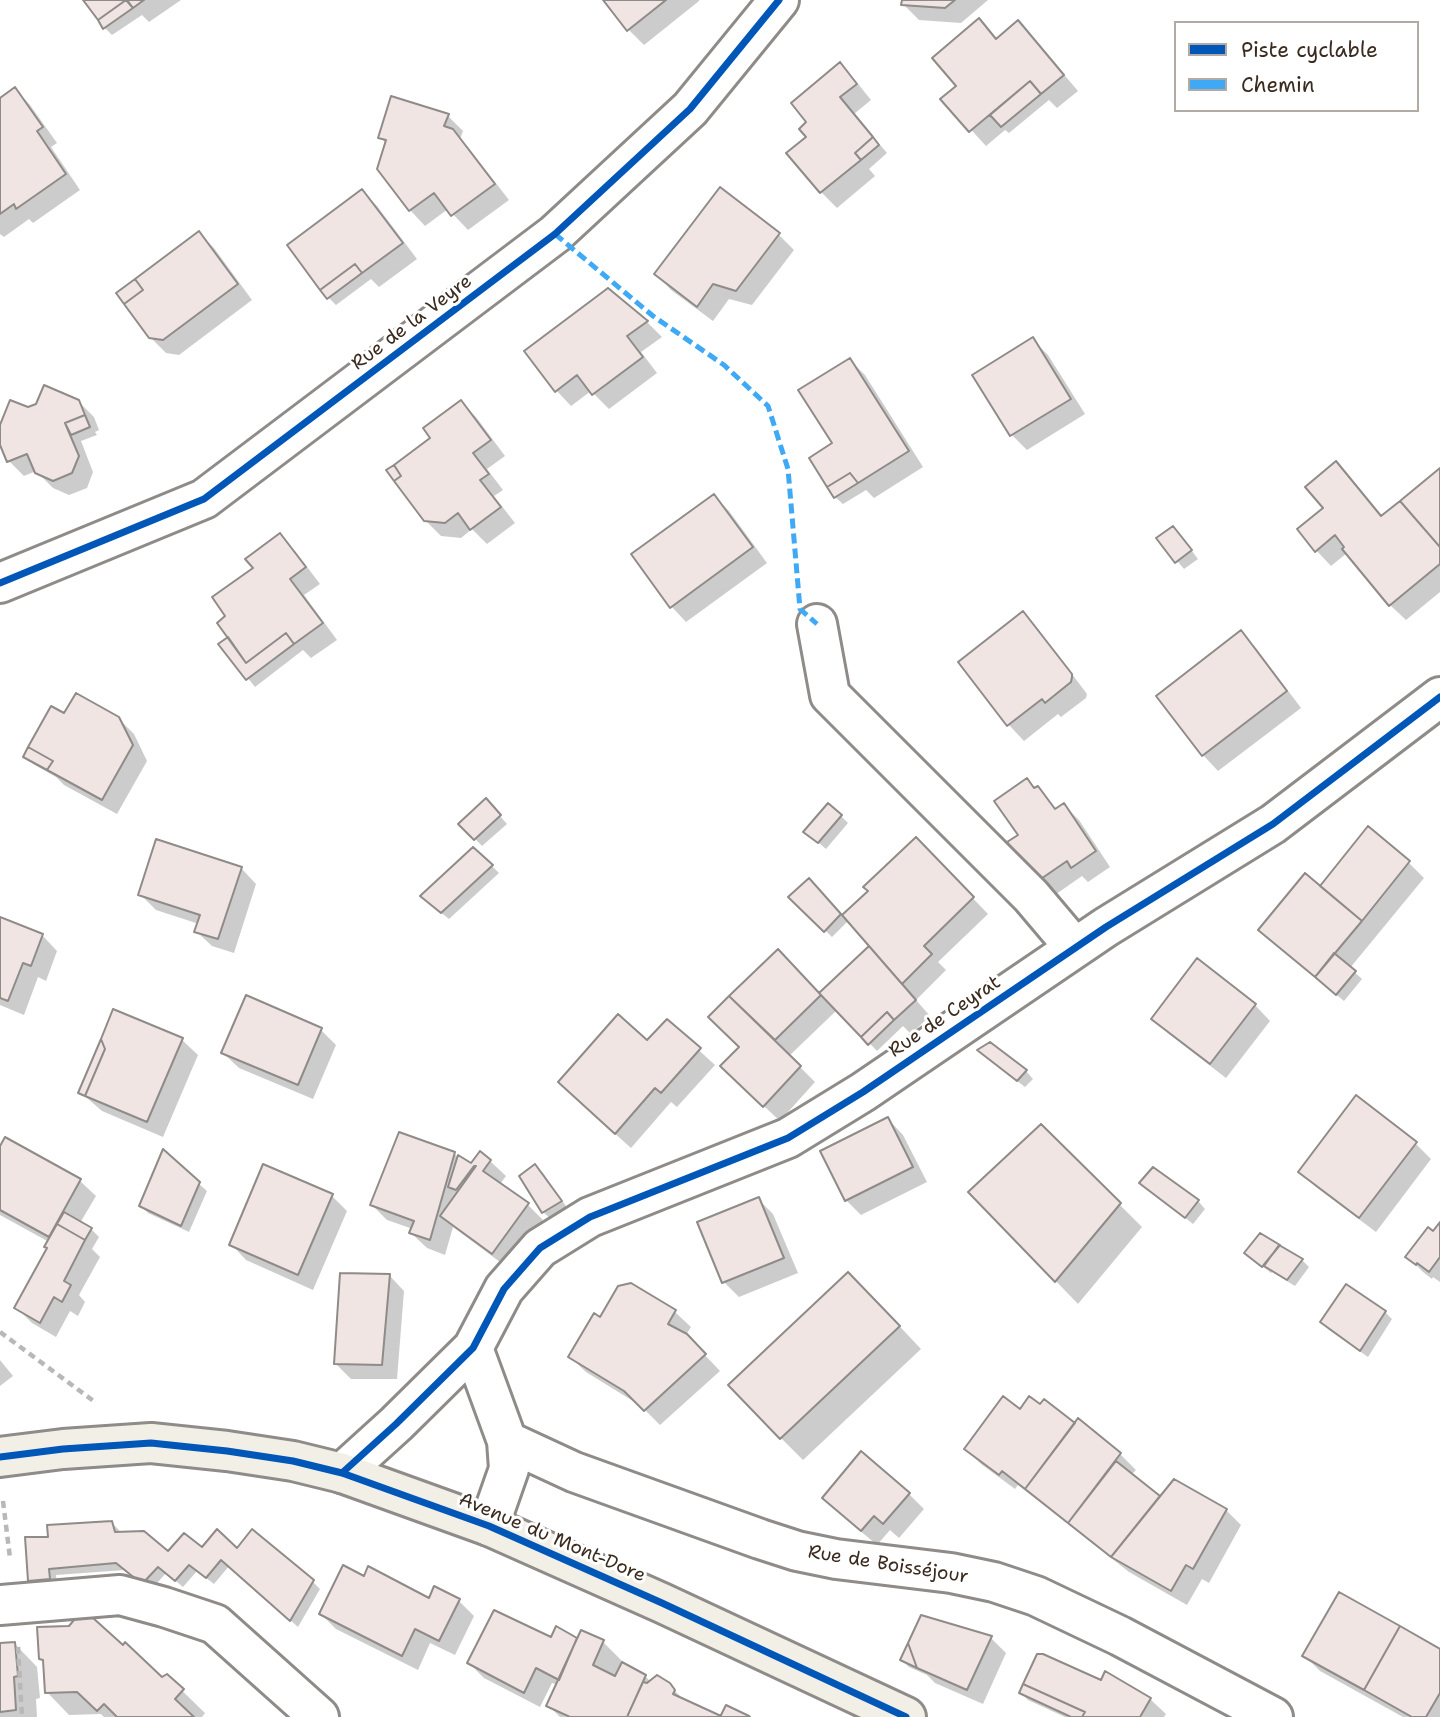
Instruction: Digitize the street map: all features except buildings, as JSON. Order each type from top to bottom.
[{"type":"main road","name":"Avenue du Mont-Dore","points":[[1,1473],[63,1449],[151,1443],[293,1461],[342,1473],[489,1525],[906,1717]]},
{"type":"street","name":"Rue de la Veyre","points":[[0,583],[204,499],[215,491],[555,234],[690,109],[779,0]]},
{"type":"street","points":[[817,624],[830,695],[1031,897],[1074,948]]},
{"type":"street","name":"Rue de Ceyrat","points":[[342,1473],[474,1348],[504,1289],[540,1248],[590,1217],[788,1138],[863,1092],[1074,948],[1273,824],[1440,698]]},
{"type":"street","points":[[474,1348],[508,1441],[509,1469],[489,1525]]},
{"type":"street","name":"Rue de Boisséjour","points":[[508,1441],[574,1472],[797,1551],[836,1559],[951,1573],[993,1582],[1036,1596],[1120,1636],[1273,1717]]},
{"type":"street","points":[[7,1604],[120,1595],[215,1624],[319,1717]]},
{"type":"path","points":[[0,1332],[151,1443]]},
{"type":"path","points":[[1,1473],[7,1604],[22,1717]]},
{"type":"marked path","points":[[555,234],[653,316],[724,365],[768,406],[788,469],[800,609],[817,624]]},
{"type":"cycle path","points":[[0,583],[204,499],[555,234],[690,109],[779,0]]},
{"type":"cycle path","points":[[342,1473],[473,1348],[504,1289],[540,1248],[590,1217],[788,1138],[863,1092],[1106,927],[1273,824],[1440,697]]},
{"type":"cycle path","points":[[0,1457],[63,1449],[151,1443],[293,1461],[342,1473],[489,1526],[906,1717]]}]
